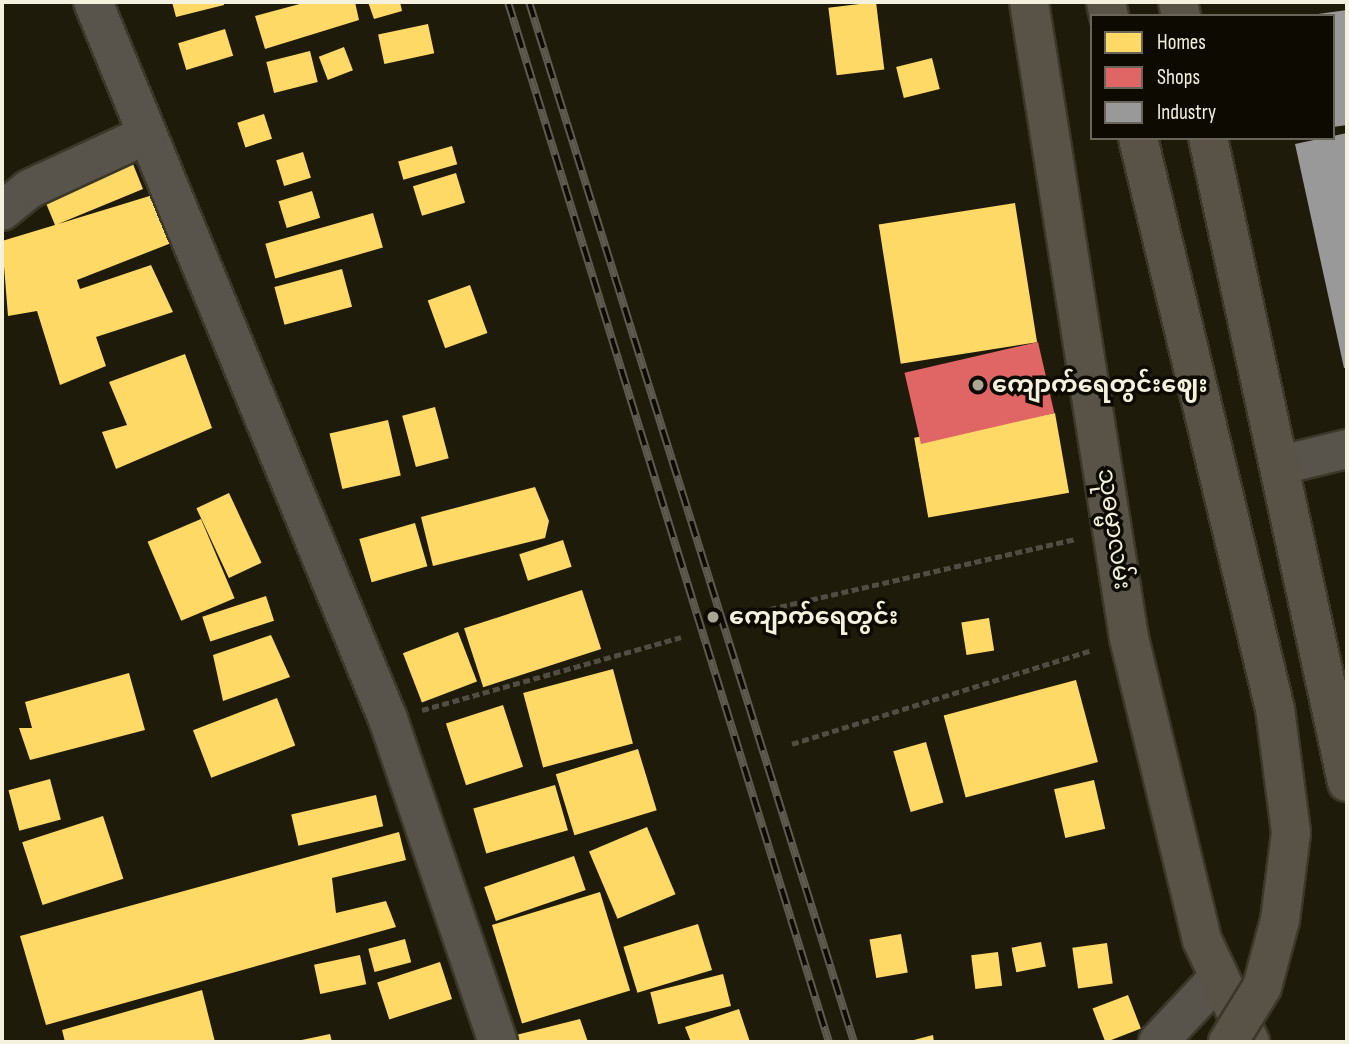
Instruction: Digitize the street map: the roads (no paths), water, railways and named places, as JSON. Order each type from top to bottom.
[{"type":"main road","name":"သုဓမ္မာလမ်း","points":[[1028,2],[1116,530],[1129,638],[1202,940],[1217,978],[1250,1042]]},
{"type":"main road","points":[[1138,140],[1275,709],[1291,833],[1280,920],[1262,987],[1228,1042]]},
{"type":"main road","points":[[1208,140],[1281,465],[1347,782]]},
{"type":"street","points":[[93,2],[388,719],[498,1042]]},
{"type":"street","points":[[2,211],[29,189],[146,135]]},
{"type":"street","points":[[1281,465],[1347,449]]},
{"type":"street","points":[[1158,1042],[1217,978]]},
{"type":"railway","points":[[508,2],[829,1042]]},
{"type":"railway","points":[[529,2],[854,1042]]},
{"type":"place","name":"ကျောက်ရေတွင်းဈေး","points":[[978,385]]},
{"type":"place","name":"ကျောက်ရေတွင်း","points":[[713,617]]}]
